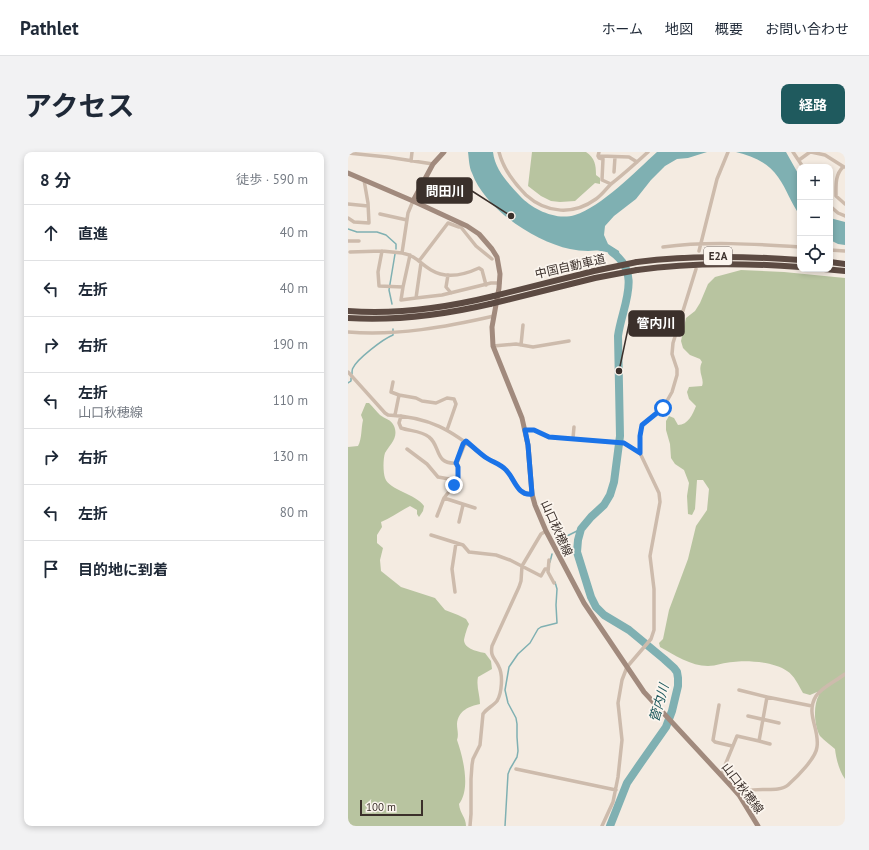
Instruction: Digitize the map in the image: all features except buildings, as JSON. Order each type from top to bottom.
[{"type":"highway","name":"中国自動車道","points":[[348,311],[384,312],[430,309],[494,296],[594,271],[637,262],[671,258],[709,256],[797,260]]},
{"type":"highway","points":[[833,262],[845,264]]},
{"type":"highway","name":"中国自動車道","points":[[348,318],[370,320],[411,318],[452,312],[595,278],[637,270],[680,265],[740,264],[797,267]]},
{"type":"highway","points":[[833,270],[845,271]]},
{"type":"main road","points":[[413,201],[433,164],[444,152]]},
{"type":"main road","name":"山口秋穂線","points":[[348,173],[413,201],[479,234],[492,249],[500,267],[500,283],[492,327],[493,346],[522,418],[528,445],[532,494],[546,531],[584,603],[644,692],[722,775],[739,795],[758,826]]},
{"type":"street","points":[[387,157],[389,152]]},
{"type":"street","points":[[410,161],[412,152]]},
{"type":"street","points":[[499,152],[504,166],[522,191],[533,201],[546,208],[560,210],[576,209],[597,198],[648,152]]},
{"type":"street","points":[[614,172],[615,157],[617,152]]},
{"type":"street","points":[[630,157],[631,152]]},
{"type":"street","points":[[793,152],[801,164]]},
{"type":"street","points":[[798,160],[810,152],[820,153],[832,158],[844,167],[840,171],[837,178],[836,196],[845,204]]},
{"type":"street","points":[[348,153],[433,164]]},
{"type":"street","points":[[699,251],[717,179],[727,153]]},
{"type":"street","points":[[611,184],[602,180],[603,159],[599,158],[599,154],[615,157],[630,157],[637,162]]},
{"type":"street","points":[[348,218],[354,222],[369,223],[364,180]]},
{"type":"street","points":[[402,252],[407,220],[413,201]]},
{"type":"street","points":[[348,204],[368,206]]},
{"type":"street","points":[[833,209],[845,216]]},
{"type":"street","points":[[380,214],[407,220]]},
{"type":"street","points":[[416,298],[420,262],[448,223],[460,225],[476,246],[492,259]]},
{"type":"street","points":[[348,240],[359,241]]},
{"type":"street","points":[[663,247],[700,244],[797,247]]},
{"type":"street","points":[[833,250],[845,251]]},
{"type":"street","points":[[382,251],[378,272],[379,286],[403,287]]},
{"type":"street","points":[[350,252],[402,252],[410,255],[430,270],[442,275],[460,276],[479,268],[482,270],[486,285]]},
{"type":"street","points":[[410,255],[403,287],[402,300],[451,293],[500,283]]},
{"type":"street","points":[[602,826],[613,802],[616,790],[622,740],[618,703],[622,680],[628,667],[652,636],[654,621],[654,589],[650,556],[660,502],[660,493],[640,453],[640,436],[642,425],[663,408],[672,392],[677,369],[672,354],[673,343],[696,269]]},
{"type":"street","points":[[448,275],[446,287],[451,293]]},
{"type":"street","points":[[348,332],[366,333],[427,329],[456,325],[494,316]]},
{"type":"street","points":[[521,345],[523,325]]},
{"type":"street","points":[[493,346],[507,344],[533,347],[569,341]]},
{"type":"street","points":[[348,372],[385,413],[431,423],[447,430],[466,441],[483,456],[507,471],[519,490],[524,494],[532,494]]},
{"type":"street","points":[[393,382],[391,392],[399,395],[436,403],[447,398],[454,399],[456,402],[455,407],[447,430]]},
{"type":"street","points":[[395,415],[399,395]]},
{"type":"street","points":[[401,416],[399,423],[401,428],[425,434],[432,441],[442,460],[451,464],[456,463]]},
{"type":"street","points":[[573,438],[574,427]]},
{"type":"street","points":[[525,430],[534,430],[549,437],[624,443],[640,453]]},
{"type":"street","points":[[437,516],[444,498],[454,485],[455,480],[458,478],[458,467],[456,463],[463,444],[466,441]]},
{"type":"street","points":[[407,449],[427,464],[438,477],[455,480]]},
{"type":"street","points":[[444,498],[474,508]]},
{"type":"street","points":[[458,522],[463,505]]},
{"type":"street","points":[[470,826],[473,759],[480,745],[483,714],[497,701],[501,680],[499,666],[492,656],[492,646],[519,587],[522,566],[541,534],[546,531]]},
{"type":"street","points":[[431,535],[463,545],[469,552],[496,555],[541,576],[545,569],[548,569]]},
{"type":"street","points":[[455,592],[452,569],[456,544]]},
{"type":"street","points":[[549,560],[548,569],[554,583]]},
{"type":"street","points":[[739,795],[746,791],[780,789],[787,786],[805,767],[815,754],[817,747],[816,734],[811,714],[816,696],[845,674]]},
{"type":"street","points":[[739,690],[812,706]]},
{"type":"street","points":[[759,741],[767,697]]},
{"type":"street","points":[[719,705],[712,740],[732,746]]},
{"type":"street","points":[[748,716],[779,723]]},
{"type":"street","points":[[722,775],[737,736],[770,744]]},
{"type":"street","points":[[516,769],[616,790]]},
{"type":"green space","points":[[532,152],[586,152],[594,162],[596,175],[600,178],[600,184],[595,183],[575,201],[551,201],[541,196],[528,186]]},
{"type":"green space","points":[[741,270],[784,272],[845,278],[845,779],[838,764],[835,749],[820,736],[816,727],[815,710],[819,695],[817,692],[810,695],[803,693],[792,675],[782,668],[761,662],[746,661],[702,666],[677,657],[660,647],[659,643],[663,639],[669,610],[688,559],[696,526],[707,510],[709,489],[703,480],[697,480],[695,509],[692,515],[688,514],[687,496],[689,483],[684,470],[675,464],[671,458],[670,444],[666,430],[666,421],[669,416],[674,418],[678,425],[682,425],[690,418],[696,406],[689,399],[687,392],[689,387],[702,386],[703,383],[700,369],[702,362],[700,359],[690,355],[683,348],[681,341],[686,318],[695,311],[708,284],[715,277]]},
{"type":"green space","points":[[366,403],[369,403],[380,415],[388,419],[394,426],[395,437],[384,456],[385,478],[387,482],[415,498],[424,506],[419,517],[417,510],[410,506],[381,522],[382,527],[377,535],[377,543],[383,548],[380,560],[381,571],[401,587],[435,598],[445,610],[466,619],[469,624],[464,638],[466,646],[472,650],[485,653],[491,661],[492,669],[478,677],[477,684],[480,704],[472,706],[462,712],[459,716],[457,724],[457,740],[462,755],[465,773],[465,790],[463,798],[459,804],[466,826],[348,826],[348,447],[358,446],[361,437],[363,420],[361,415]]},
{"type":"water","points":[[468,152],[493,152],[496,165],[499,170],[525,201],[545,213],[568,216],[585,211],[607,197],[657,152],[707,152],[688,158],[677,159],[665,166],[651,180],[636,199],[614,216],[605,226],[604,235],[608,244],[619,251],[620,258],[610,253],[570,249],[556,245],[541,239],[512,222],[499,211],[478,186],[471,171]]},
{"type":"water","points":[[736,152],[786,152],[797,172],[797,210],[774,172],[765,164],[748,155]]},
{"type":"water","points":[[833,219],[845,222],[845,245],[833,242]]},
{"type":"waterway","points":[[348,229],[357,232],[377,232],[386,235],[396,244],[396,249]]},
{"type":"waterway","name":"管内川","points":[[610,826],[627,783],[666,727],[672,711],[678,686],[677,672],[674,668],[629,630],[604,615],[596,607],[591,597],[577,552],[581,529],[604,505],[610,495],[614,482],[620,436],[618,336],[626,302],[629,280],[627,270],[612,252]]},
{"type":"waterway","points":[[392,304],[389,290],[395,254]]},
{"type":"waterway","points":[[352,374],[355,364],[377,345],[393,335],[393,329]]},
{"type":"waterway","points":[[348,383],[351,381],[351,378]]},
{"type":"waterway","points":[[563,538],[581,529]]},
{"type":"waterway","points":[[550,562],[552,554]]},
{"type":"waterway","points":[[505,826],[508,774],[517,757],[518,751],[516,718],[508,703],[505,690],[509,667],[518,654],[530,643],[538,629],[557,623],[557,589],[555,582]]},
{"type":"place","name":"問田川","points":[[511,216]]},
{"type":"place","name":"管内川","points":[[619,371]]},
{"type":"route","points":[[454,485],[455,480],[458,478],[458,467],[456,463],[463,444],[466,441],[483,456],[507,471],[519,490],[524,494],[532,494],[528,445],[525,430],[534,430],[549,437],[624,443],[640,453],[639,447],[642,425],[663,408]]}]
